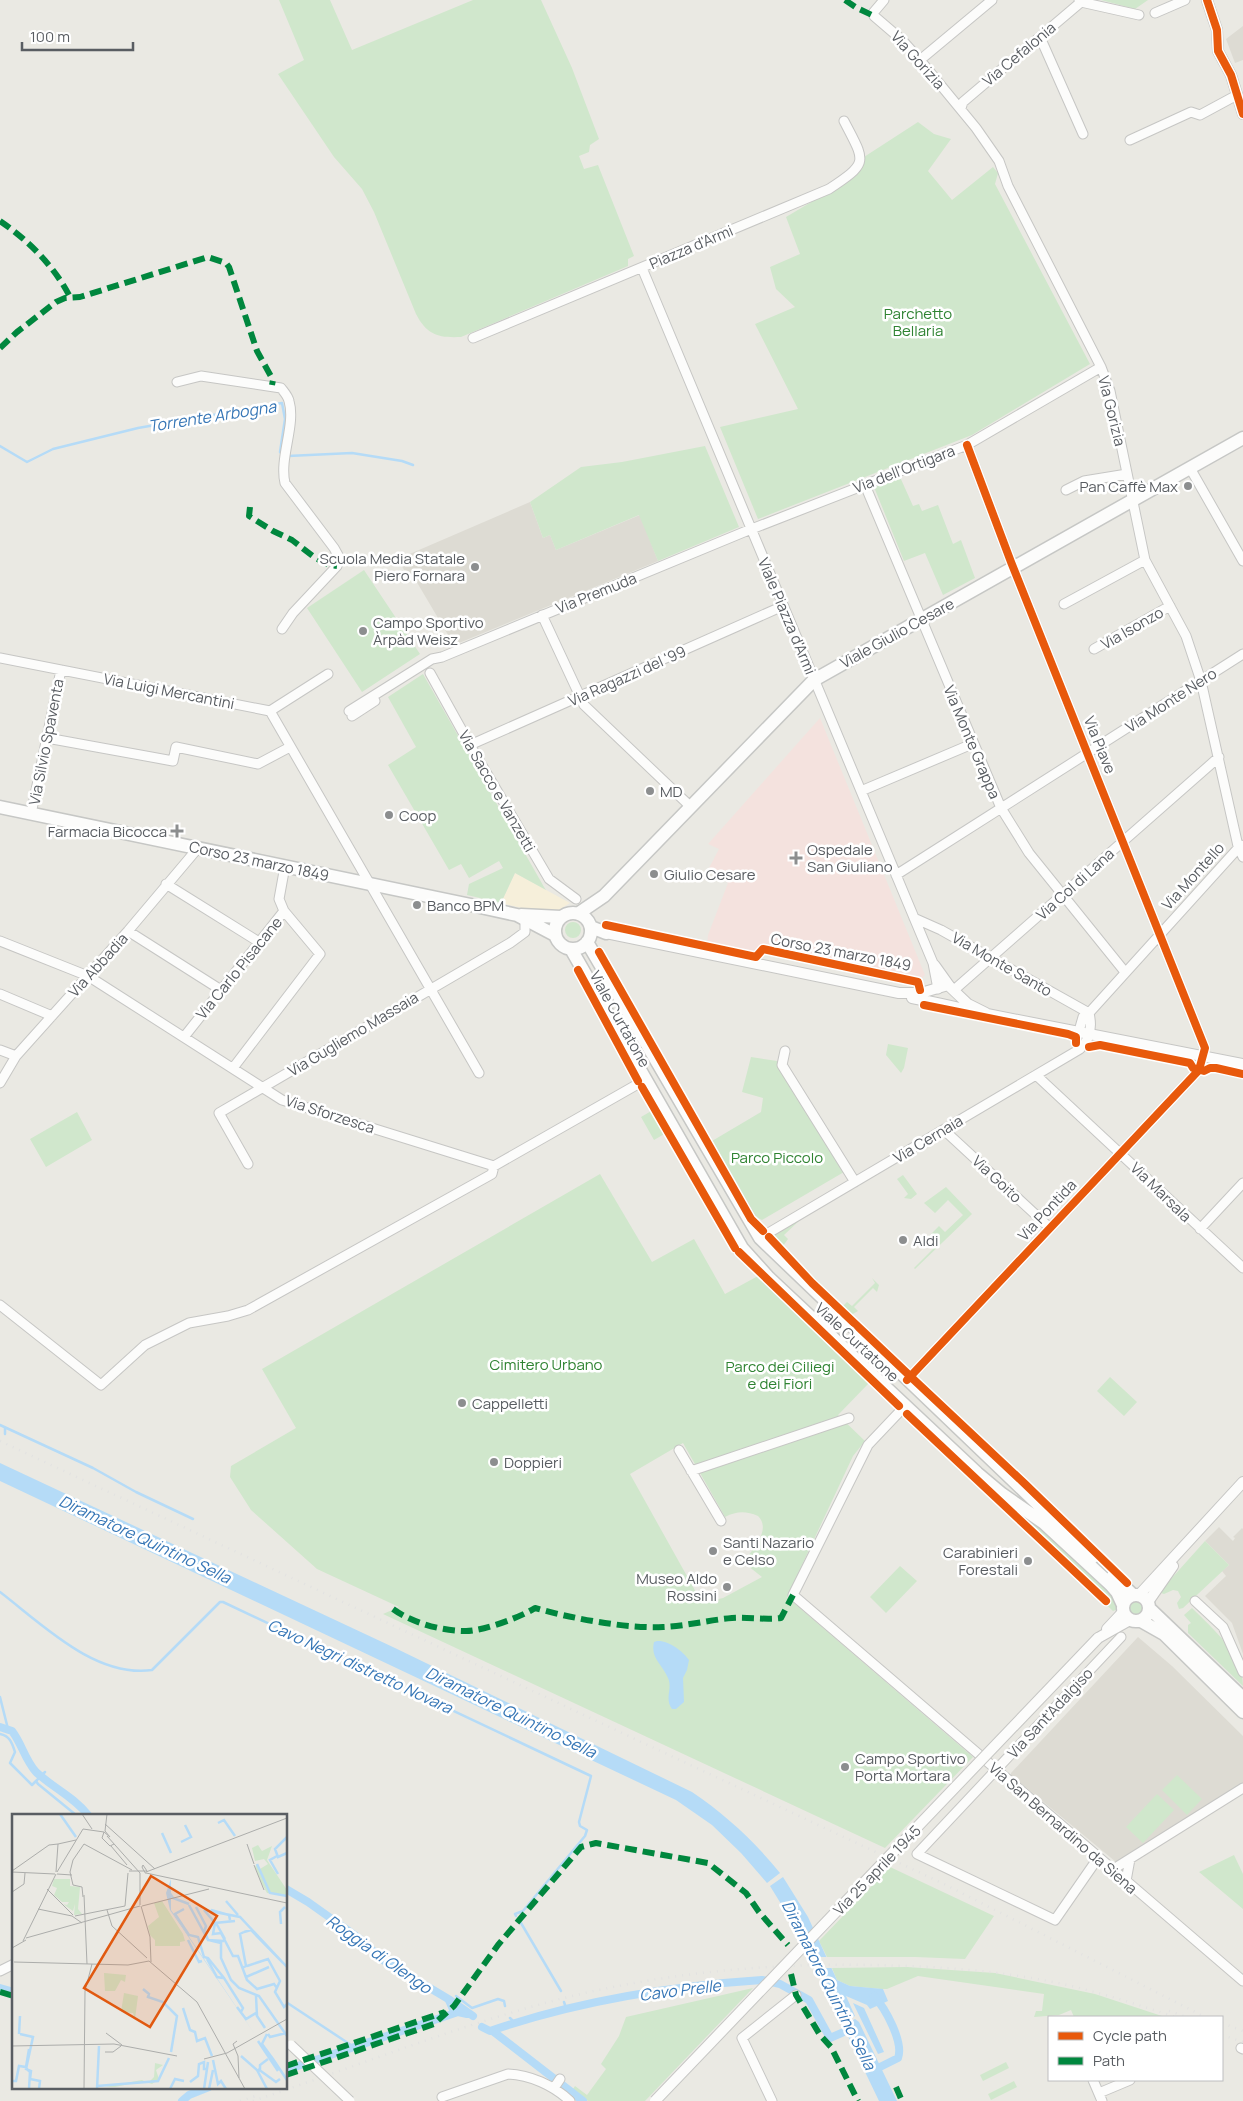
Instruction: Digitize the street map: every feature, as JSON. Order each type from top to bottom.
[{"type":"main road","name":"Viale Giulio Cesare","points":[[579,913],[604,896],[814,680],[1243,438]]},
{"type":"main road","name":"Corso 23 marzo 1849","points":[[0,808],[368,883],[521,917],[560,917]]},
{"type":"main road","name":"Viale Giulio Cesare","points":[[589,932],[604,896]]},
{"type":"main road","points":[[566,913],[579,913],[589,932],[577,948],[571,949],[561,945],[555,935],[555,925],[560,917],[566,913]]},
{"type":"main road","name":"Corso 23 marzo 1849","points":[[521,917],[555,935]]},
{"type":"main road","points":[[589,932],[606,933]]},
{"type":"main road","name":"Viale Curtatone","points":[[589,932],[760,1238],[1243,1698]]},
{"type":"main road","name":"Viale Curtatone","points":[[571,949],[742,1248],[769,1278],[977,1474],[1044,1523],[1111,1585],[1130,1614],[1164,1634],[1243,1712]]},
{"type":"main road","points":[[1127,1598],[1142,1600],[1147,1616],[1130,1614],[1127,1598]]},
{"type":"street","name":"Via Gorizia","points":[[884,0],[873,12],[874,16],[895,33],[920,60],[960,108],[999,161],[1008,186],[1102,367],[1110,391],[1145,560],[1186,636],[1201,681],[1243,857]]},
{"type":"street","points":[[920,60],[992,0]]},
{"type":"street","points":[[1155,13],[1185,0]]},
{"type":"street","points":[[1207,0],[1217,30],[1218,51],[1231,75],[1243,114]]},
{"type":"street","name":"Via Cefalonia","points":[[960,108],[963,102],[1080,1],[1139,14]]},
{"type":"street","points":[[1040,37],[1083,134]]},
{"type":"street","points":[[1130,140],[1191,112],[1200,115],[1237,95]]},
{"type":"street","name":"Piazza d'Armi","points":[[473,338],[829,189],[855,172],[860,164],[860,157],[844,121]]},
{"type":"street","name":"Viale Piazza d'Armi","points":[[642,268],[933,963],[937,989]]},
{"type":"street","name":"Via dell'Ortigara","points":[[751,529],[967,444],[1102,367]]},
{"type":"street","points":[[177,382],[201,376],[281,388],[289,401],[290,408],[283,473],[285,483],[334,548],[338,557],[337,566],[293,612],[282,629]]},
{"type":"street","name":"Via Piave","points":[[967,444],[1014,568],[1205,1048],[1204,1056]]},
{"type":"street","points":[[1190,468],[1243,561]]},
{"type":"street","points":[[1066,490],[1084,480],[1127,474]]},
{"type":"street","name":"Via Monte Grappa","points":[[865,485],[972,744],[1001,808],[1029,853],[1125,972]]},
{"type":"street","name":"Via Premuda","points":[[430,673],[422,671],[351,714],[432,659],[442,657],[751,529]]},
{"type":"street","points":[[1064,604],[1145,560]]},
{"type":"street","name":"Via Ragazzi del '99","points":[[470,745],[783,606]]},
{"type":"street","name":"Via Isonzo","points":[[1094,649],[1170,606]]},
{"type":"street","points":[[542,616],[584,705],[691,807]]},
{"type":"street","name":"Via Monte Nero","points":[[896,875],[1243,654]]},
{"type":"street","points":[[430,673],[433,664],[442,657]]},
{"type":"street","name":"Via Luigi Mercantini","points":[[0,658],[270,711]]},
{"type":"street","name":"Via Silvio Spaventa","points":[[32,814],[61,670]]},
{"type":"street","name":"Via Sacco e Vanzetti","points":[[430,673],[549,879],[576,899]]},
{"type":"street","points":[[328,674],[270,711],[479,1073]]},
{"type":"street","points":[[47,738],[173,761],[176,748],[258,764],[290,746]]},
{"type":"street","points":[[861,791],[972,744]]},
{"type":"street","name":"Via Col di Lana","points":[[953,989],[992,958],[1219,757]]},
{"type":"street","name":"Via Montello","points":[[1084,1032],[1083,1017],[1089,1013],[1240,845]]},
{"type":"street","name":"Via Abbadia","points":[[0,1083],[16,1056],[128,931],[198,848]]},
{"type":"street","name":"Via Carlo Pisacane","points":[[184,1037],[284,911],[280,899],[285,866]]},
{"type":"street","points":[[166,884],[260,942]]},
{"type":"street","points":[[233,1068],[320,954],[284,911]]},
{"type":"street","name":"Via Gugliemo Massaia","points":[[248,1164],[219,1113],[510,943],[525,932],[521,917]]},
{"type":"street","name":"Via Monte Santo","points":[[914,918],[941,930],[1089,1013]]},
{"type":"street","points":[[128,931],[221,990]]},
{"type":"street","name":"Corso 23 marzo 1849","points":[[606,933],[899,993],[917,994],[937,989]]},
{"type":"street","name":"Via Sforzesca","points":[[0,941],[88,976],[282,1100],[494,1166]]},
{"type":"street","name":"Viale Piazza d'Armi","points":[[933,963],[953,989]]},
{"type":"street","points":[[945,985],[953,989],[954,1000],[943,1003],[935,996],[937,989],[945,985]]},
{"type":"street","name":"Corso 23 marzo 1849","points":[[953,989],[968,1004],[986,1012]]},
{"type":"street","name":"Corso 23 marzo 1849","points":[[899,993],[910,998],[943,1003],[972,1011],[986,1012],[1243,1064]]},
{"type":"street","points":[[0,994],[52,1016]]},
{"type":"street","name":"Via Cernaia","points":[[760,1238],[1080,1049],[1084,1032]]},
{"type":"street","points":[[0,1050],[16,1056]]},
{"type":"street","points":[[785,1051],[782,1065],[855,1182]]},
{"type":"street","name":"Via Pontida","points":[[907,1380],[1120,1152],[1200,1070],[1204,1056]]},
{"type":"street","name":"Via Marsala","points":[[1036,1075],[1243,1268]]},
{"type":"street","points":[[0,1305],[101,1385],[145,1345],[189,1322],[228,1316],[248,1310],[492,1174],[494,1166],[645,1080]]},
{"type":"street","name":"Via Goito","points":[[944,1130],[1050,1228]]},
{"type":"street","points":[[1200,1229],[1243,1183]]},
{"type":"street","name":"Via San Bernardino da Siena","points":[[905,1406],[868,1445],[793,1595],[1243,1981]]},
{"type":"street","points":[[691,1470],[849,1418]]},
{"type":"street","points":[[680,1450],[721,1521]]},
{"type":"street","points":[[1142,1600],[1243,1482]]},
{"type":"street","points":[[1142,1600],[1243,1488]]},
{"type":"street","points":[[1196,1601],[1223,1627],[1243,1672]]},
{"type":"street","name":"Via 25 aprile 1945","points":[[655,2101],[1098,1638],[1130,1614]]},
{"type":"street","name":"Via Sant'Adalgiso","points":[[1098,1858],[1055,1920],[917,1854],[1121,1637]]},
{"type":"street","points":[[1112,1870],[1243,1788]]},
{"type":"street","points":[[1126,1881],[1130,1859]]},
{"type":"street","points":[[0,1971],[12,1965]]},
{"type":"street","points":[[772,2101],[742,2038],[796,1995]]},
{"type":"street","points":[[289,2044],[350,2101]]},
{"type":"street","points":[[442,2097],[508,2074],[557,2084],[570,2101]]},
{"type":"street","points":[[1093,2081],[1101,2097],[1128,2081]]},
{"type":"shaded area","points":[[1243,26],[1243,60],[1235,63],[1226,39]]},
{"type":"shaded area","name":"Scuola Media Statale Piero Fornara","points":[[530,502],[543,538],[550,535],[556,550],[640,515],[658,561],[454,645],[412,574],[408,577],[398,559]]},
{"type":"shaded area","name":"Ospedale San Giuliano","points":[[820,718],[925,975],[920,980],[758,946],[756,955],[707,945],[708,935],[728,883],[709,868],[719,849],[708,844]]},
{"type":"shaded area","points":[[515,873],[570,903],[557,911],[539,912],[501,903]]},
{"type":"shaded area","points":[[1219,1527],[1233,1541],[1235,1538],[1233,1537],[1243,1529],[1243,1654],[1232,1623],[1205,1596],[1226,1576],[1222,1571],[1229,1565],[1205,1541]]},
{"type":"shaded area","points":[[1138,1637],[1172,1666],[1243,1736],[1243,1783],[1116,1862],[1011,1775],[1011,1773]]},
{"type":"green space","points":[[279,0],[330,0],[352,50],[473,0],[541,0],[572,68],[599,139],[590,145],[589,152],[579,156],[584,169],[598,165],[634,256],[628,259],[628,266],[461,337],[440,336],[429,331],[424,327],[416,314],[374,212],[362,189],[334,157],[278,74],[304,60]]},
{"type":"green space","points":[[1101,0],[1148,0],[1135,9]]},
{"type":"green space","name":"Parchetto Bellaria","points":[[918,122],[934,134],[951,139],[928,171],[952,200],[993,167],[998,173],[995,184],[1090,364],[972,435],[758,519],[720,427],[798,409],[755,324],[795,307],[776,289],[770,267],[800,254],[786,217],[857,175],[863,164],[864,157]]},
{"type":"green space","points":[[705,446],[739,527],[658,561],[639,515],[556,550],[550,535],[543,538],[530,502],[581,467],[622,462]]},
{"type":"green space","points":[[900,477],[913,506],[919,504],[922,511],[938,505],[953,544],[961,540],[975,578],[943,595],[925,553],[904,561],[874,487]]},
{"type":"green space","name":"Campo Sportivo Àrpàd Weisz","points":[[364,570],[420,654],[362,692],[307,608]]},
{"type":"green space","points":[[423,674],[546,890],[515,873],[501,903],[467,895],[469,884],[503,868],[499,861],[469,878],[461,864],[449,870],[388,765],[416,747],[388,697]]},
{"type":"green space","points":[[570,922],[576,922],[581,927],[579,936],[570,938],[565,933],[565,927]]},
{"type":"green space","points":[[888,1044],[908,1048],[904,1068],[901,1073],[886,1055]]},
{"type":"green space","name":"Parco Piccolo","points":[[751,1057],[777,1061],[777,1065],[844,1172],[762,1220],[752,1215],[712,1141],[761,1112],[763,1098],[742,1092]]},
{"type":"green space","points":[[653,1110],[666,1133],[654,1140],[641,1117]]},
{"type":"green space","points":[[77,1112],[92,1140],[46,1167],[30,1139]]},
{"type":"green space","points":[[600,1174],[652,1262],[694,1239],[725,1294],[758,1276],[869,1383],[838,1415],[865,1441],[853,1456],[787,1597],[973,1757],[885,1848],[383,1614],[399,1607],[317,1569],[251,1510],[230,1477],[231,1466],[296,1428],[262,1369]],"holes":[[[683,1443],[725,1517],[738,1513],[749,1513],[758,1516],[762,1522],[762,1534],[743,1562],[762,1577],[723,1598],[702,1603],[630,1474]]]},
{"type":"green space","points":[[903,1175],[917,1194],[911,1199],[904,1198],[908,1194],[897,1179]]},
{"type":"green space","points":[[946,1187],[972,1214],[915,1269],[936,1246],[928,1237],[939,1226],[945,1232],[963,1215],[948,1200],[935,1213],[924,1203]]},
{"type":"green space","points":[[801,1219],[784,1235],[788,1239],[783,1246],[843,1306],[847,1302],[852,1306],[875,1283],[872,1278],[879,1285],[877,1292],[873,1288],[854,1307],[858,1311],[851,1315],[847,1315],[772,1237]]},
{"type":"green space","points":[[1110,1377],[1137,1402],[1124,1416],[1097,1391]]},
{"type":"green space","points":[[996,1498],[1026,1516],[1056,1540],[1112,1592],[1118,1603],[1118,1609],[1113,1611],[993,1499]]},
{"type":"green space","points":[[1205,1541],[1229,1565],[1183,1608],[1179,1609],[1177,1603],[1181,1597],[1178,1591],[1173,1590],[1164,1594],[1161,1593],[1162,1589]]},
{"type":"green space","points":[[900,1566],[917,1581],[886,1613],[870,1597]]},
{"type":"green space","points":[[1133,1601],[1139,1601],[1143,1608],[1139,1615],[1133,1615],[1129,1611],[1129,1605]]},
{"type":"green space","points":[[1192,1608],[1217,1633],[1232,1653],[1242,1674],[1243,1686],[1188,1633],[1188,1625],[1191,1623],[1184,1615]]},
{"type":"green space","points":[[1177,1775],[1202,1799],[1187,1815],[1162,1790]]},
{"type":"green space","points":[[1157,1794],[1174,1810],[1143,1843],[1126,1827]]},
{"type":"green space","points":[[1234,1855],[1243,1874],[1243,1909],[1199,1872]]},
{"type":"green space","points":[[890,1867],[994,1916],[965,1959],[827,1957],[819,1941]]},
{"type":"green space","points":[[907,1967],[995,1973],[1095,1994],[1162,2016],[1074,2016],[1071,2010],[1059,2015],[1034,2017],[1036,2011],[1042,2011],[1044,1994],[918,1976],[887,1989],[850,1986],[837,1980],[832,1968]]},
{"type":"green space","points":[[753,1988],[645,2101],[588,2101],[573,2089],[575,2086],[587,2095],[606,2069],[601,2064],[619,2036],[626,2017]]},
{"type":"green space","points":[[1006,2062],[1009,2068],[983,2081],[980,2075]]},
{"type":"green space","points":[[1014,2081],[1017,2087],[991,2100],[988,2094]]},
{"type":"water","name":"Diramatore Quintino Sella","points":[[0,1463],[395,1648],[692,1792],[739,1829],[780,1873],[767,1883],[741,1853],[712,1825],[676,1800],[0,1481]]},
{"type":"water","points":[[654,1642],[666,1642],[675,1647],[689,1660],[683,1678],[684,1702],[676,1709],[672,1709],[670,1705],[670,1686],[666,1673],[655,1657],[653,1648]]},
{"type":"water","name":"Diramatore Quintino Sella","points":[[783,1877],[808,1917],[837,1980],[850,1986],[883,1989],[888,2001],[870,2009],[867,2005],[846,1996],[855,2016],[842,2022],[810,1951],[770,1886]]},
{"type":"water","points":[[853,2003],[864,2008],[884,2052],[878,2054]]},
{"type":"water","points":[[855,2019],[859,2022],[897,2101],[879,2101],[844,2028],[845,2024]]},
{"type":"pier","points":[[810,1957],[829,1957],[834,1968],[815,1968]]},
{"type":"waterway","name":"Torrente Arbogna","points":[[0,446],[27,462],[53,449],[138,428],[282,403],[285,419],[280,452],[283,455]]},
{"type":"waterway","name":"Torrente Arbogna","points":[[288,456],[352,453],[402,461],[413,465]]},
{"type":"waterway","points":[[0,1425],[93,1468],[136,1492],[193,1519]]},
{"type":"waterway","points":[[5,1428],[5,1434]]},
{"type":"waterway","name":"Cavo Negri distretto Novara","points":[[0,1592],[70,1646],[110,1666],[131,1670],[152,1670],[220,1602],[223,1602],[591,1776],[579,1822],[580,1826],[587,1830],[585,1836],[523,1911],[515,1914],[516,1916]]},
{"type":"waterway","points":[[0,1697],[8,1729]]},
{"type":"waterway","name":"Roggia di Olengo","points":[[0,1727],[12,1731],[36,1772],[87,1814]]},
{"type":"waterway","points":[[0,1734],[8,1738],[12,1743],[15,1752],[10,1763],[32,1785],[36,1781]]},
{"type":"waterway","points":[[45,1772],[36,1781],[38,1784],[75,1814]]},
{"type":"waterway","name":"Roggia di Olengo","points":[[288,1890],[360,1939],[383,1960],[473,2016]]},
{"type":"waterway","name":"Cavo Negri distretto Novara","points":[[521,1923],[561,1991]]},
{"type":"waterway","name":"Cavo Prelle","points":[[482,2027],[490,2031],[557,2011],[624,1996],[693,1986],[762,1980],[780,1984],[809,2000],[830,2038],[853,2028]]},
{"type":"waterway","points":[[0,1988],[12,1991]]},
{"type":"waterway","points":[[456,1996],[472,2008],[498,1999],[504,2001],[505,2006]]},
{"type":"waterway","name":"Diramatore Quintino Sella","points":[[874,1996],[892,2025],[899,2051],[898,2058],[874,2070]]},
{"type":"waterway","points":[[445,1998],[452,2014]]},
{"type":"waterway","name":"Cavo Negri distretto Novara","points":[[564,2002],[566,2008]]},
{"type":"waterway","points":[[288,2003],[354,2047]]},
{"type":"waterway","name":"Cavo Prelle","points":[[288,2069],[458,2012],[467,2014]]},
{"type":"waterway","name":"Cavo Prelle","points":[[510,2018],[515,2023]]},
{"type":"waterway","name":"Roggia di Olengo","points":[[494,2032],[583,2101]]},
{"type":"waterway","name":"Cavo Prelle","points":[[182,2101],[189,2095],[206,2088]]},
{"type":"railway","points":[[0,1441],[944,1884],[1203,2016]]},
{"type":"railway","points":[[253,2101],[444,2034],[560,1999],[637,1982],[754,1968],[872,1965],[975,1970],[1055,1982],[1124,2000],[1172,2016]]},
{"type":"railway","points":[[1169,2011],[1184,2016]]},
{"type":"railway","points":[[1223,2023],[1243,2031]]},
{"type":"railway","points":[[1223,2035],[1243,2042]]},
{"type":"railway","points":[[240,2101],[259,2095]]},
{"type":"marked path","points":[[845,0],[874,16]]},
{"type":"marked path","points":[[0,221],[40,255],[57,275],[70,297]]},
{"type":"marked path","points":[[0,348],[17,332],[56,302],[65,298],[80,297],[208,257],[226,263],[229,267],[257,351],[273,380],[272,385]]},
{"type":"marked path","points":[[250,507],[249,516],[292,540],[314,557],[329,565],[337,566]]},
{"type":"marked path","points":[[393,1609],[418,1622],[437,1628],[457,1631],[492,1626],[535,1608],[599,1622],[663,1627],[732,1618],[781,1618],[793,1595]]},
{"type":"marked path","points":[[288,2074],[434,2024],[454,2006],[498,1945],[581,1847],[596,1843],[708,1863],[746,1893],[759,1912],[788,1945]]},
{"type":"marked path","points":[[791,1974],[796,1995],[820,2035],[831,2047],[858,2101]]},
{"type":"marked path","points":[[0,1992],[12,1995]]},
{"type":"marked path","points":[[288,2065],[445,2012]]},
{"type":"marked path","points":[[896,2087],[902,2101]]},
{"type":"cycle path","points":[[1207,0],[1217,30],[1218,51],[1231,75],[1243,114]]},
{"type":"cycle path","points":[[907,1380],[1199,1070],[1205,1048],[1011,562],[967,445]]},
{"type":"cycle path","points":[[606,925],[756,957],[763,949],[918,982],[920,990]]},
{"type":"cycle path","points":[[599,952],[751,1219],[763,1231]]},
{"type":"cycle path","points":[[578,970],[638,1081]]},
{"type":"cycle path","points":[[924,1005],[1068,1034],[1076,1037],[1076,1043]]},
{"type":"cycle path","points":[[1089,1047],[1100,1045],[1190,1063],[1193,1068],[1204,1071],[1216,1068],[1243,1074]]},
{"type":"cycle path","points":[[642,1087],[735,1248]]},
{"type":"cycle path","points":[[769,1237],[812,1283],[910,1376]]},
{"type":"cycle path","points":[[739,1252],[899,1406]]},
{"type":"cycle path","points":[[912,1378],[1127,1583]]},
{"type":"cycle path","points":[[907,1414],[1106,1601]]},
{"type":"place","name":"Pan Caffè Max","points":[[1188,486]]},
{"type":"place","name":"Scuola Media Statale Piero Fornara","points":[[475,567]]},
{"type":"place","name":"Campo Sportivo Àrpàd Weisz","points":[[363,631]]},
{"type":"place","name":"MD","points":[[650,791]]},
{"type":"place","name":"Coop","points":[[389,815]]},
{"type":"place","name":"Farmacia Bicocca","points":[[177,831]]},
{"type":"place","name":"Ospedale San Giuliano","points":[[796,858]]},
{"type":"place","name":"Giulio Cesare","points":[[654,874]]},
{"type":"place","name":"Banco BPM","points":[[417,905]]},
{"type":"place","name":"Aldi","points":[[903,1240]]},
{"type":"place","name":"Cappelletti","points":[[462,1403]]},
{"type":"place","name":"Doppieri","points":[[494,1462]]},
{"type":"place","name":"Santi Nazario e Celso","points":[[713,1551]]},
{"type":"place","name":"Carabinieri Forestali","points":[[1028,1561]]},
{"type":"place","name":"Museo Aldo Rossini","points":[[727,1587]]},
{"type":"place","name":"Campo Sportivo Porta Mortara","points":[[845,1767]]},
{"type":"park label","name":"Cimitero Urbano","points":[[546,1364]]},
{"type":"park label","name":"Parco dei Ciliegi e dei Fiori","points":[[780,1374]]}]
